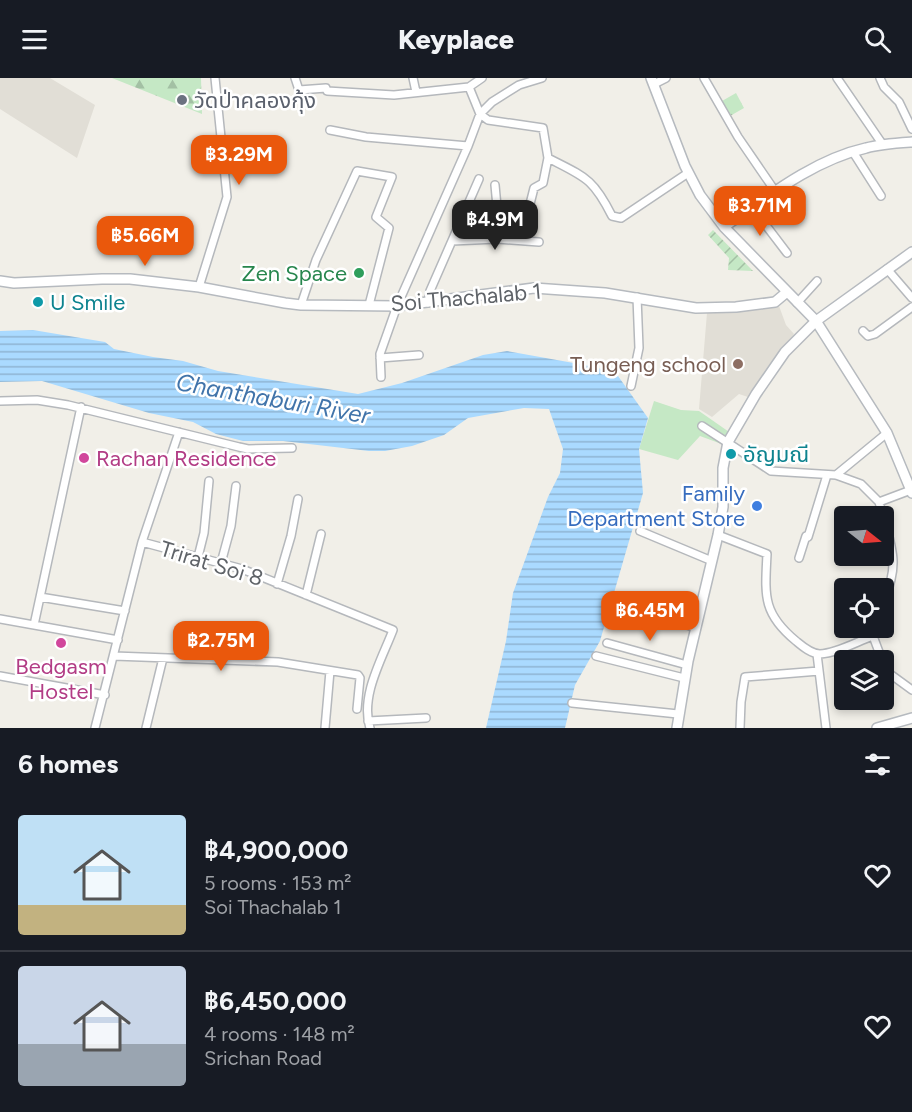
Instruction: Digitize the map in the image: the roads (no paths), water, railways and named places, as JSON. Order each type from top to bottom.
[{"type":"street","points":[[200,287],[227,197],[215,78]]},
{"type":"street","points":[[295,78],[299,90],[326,88],[327,91],[394,95],[469,87],[482,78]]},
{"type":"street","points":[[326,88],[327,78]]},
{"type":"street","points":[[413,78],[416,92]]},
{"type":"street","points":[[381,377],[380,358],[397,306],[480,114],[492,102],[519,85],[542,78]]},
{"type":"street","points":[[666,78],[653,81],[688,173],[700,195],[723,227],[816,321],[887,433],[911,491],[879,502]]},
{"type":"street","points":[[704,78],[738,136],[775,191]]},
{"type":"street","points":[[837,78],[883,145]]},
{"type":"street","points":[[880,78],[887,91],[899,102],[912,129]]},
{"type":"street","points":[[469,87],[480,114],[488,120],[543,128],[548,158],[543,183],[534,188],[530,204]]},
{"type":"street","points":[[330,130],[366,137],[468,146]]},
{"type":"street","points":[[723,227],[775,191],[822,164],[866,148],[912,142]]},
{"type":"street","points":[[853,152],[881,196]]},
{"type":"street","points":[[548,158],[589,180],[600,191],[612,216],[621,218],[688,173]]},
{"type":"street","points":[[301,304],[316,260],[357,171],[392,177],[376,217],[389,228],[369,305]]},
{"type":"street","points":[[428,303],[430,291],[479,179]]},
{"type":"street","points":[[495,185],[500,239]]},
{"type":"street","points":[[752,207],[787,253]]},
{"type":"street","points":[[452,240],[500,239],[539,242]]},
{"type":"street","points":[[677,728],[684,678],[723,507],[723,468],[728,442],[785,352],[816,321],[912,252]]},
{"type":"street","points":[[887,269],[912,298]]},
{"type":"street","name":"Soi Thachalab 1","points":[[0,281],[15,283],[122,279],[200,287],[285,303],[397,306],[534,288],[636,297],[696,308],[736,307],[776,302],[787,292]]},
{"type":"street","points":[[797,303],[817,281]]},
{"type":"street","points":[[631,386],[639,348],[636,297]]},
{"type":"street","points":[[863,331],[868,336],[875,334],[912,307]]},
{"type":"street","points":[[380,358],[419,355]]},
{"type":"street","points":[[0,401],[38,400],[81,407],[248,449],[292,448]]},
{"type":"street","points":[[34,625],[81,407]]},
{"type":"street","points":[[702,426],[771,471],[836,475],[861,484],[879,502],[880,506]]},
{"type":"street","points":[[142,542],[179,432]]},
{"type":"street","points":[[836,475],[887,433]]},
{"type":"street","points":[[799,558],[806,536],[808,537],[827,475]]},
{"type":"street","points":[[198,557],[204,533],[209,481]]},
{"type":"street","points":[[222,563],[231,526],[236,486]]},
{"type":"street","points":[[277,584],[291,536],[298,499]]},
{"type":"street","points":[[640,531],[712,561]]},
{"type":"street","points":[[306,595],[321,534]]},
{"type":"street","points":[[718,535],[767,554],[767,605],[779,627],[804,647],[817,654],[868,638]]},
{"type":"street","name":"Trirat Soi 8","points":[[95,728],[142,542],[242,568],[393,630],[370,694],[369,724]]},
{"type":"street","points":[[40,597],[125,611]]},
{"type":"street","points":[[626,605],[696,628]]},
{"type":"street","points":[[0,619],[118,640]]},
{"type":"street","points":[[608,643],[687,665]]},
{"type":"street","points":[[817,654],[826,728]]},
{"type":"street","points":[[114,656],[278,662],[360,676],[357,709]]},
{"type":"street","points":[[596,656],[684,678]]},
{"type":"street","points":[[146,728],[163,658]]},
{"type":"street","points":[[325,728],[330,671]]},
{"type":"street","points":[[740,728],[745,677],[819,671]]},
{"type":"street","points":[[0,676],[105,695]]},
{"type":"street","points":[[894,677],[912,690]]},
{"type":"street","points":[[572,703],[678,714]]},
{"type":"street","points":[[369,724],[426,718]]},
{"type":"street","points":[[877,728],[912,718]]},
{"type":"water","name":"Chanthaburi River","points":[[33,330],[105,342],[114,349],[183,361],[218,371],[358,394],[402,383],[483,355],[507,351],[596,367],[618,376],[648,418],[639,449],[643,493],[600,641],[575,685],[565,728],[486,728],[506,641],[513,593],[548,497],[560,473],[563,449],[549,409],[524,408],[468,418],[444,435],[412,446],[385,451],[283,441],[243,441],[216,434],[193,422],[149,413],[42,381],[0,382],[0,331]]},
{"type":"place","name":"วัดป่าคลองกุ้ง","points":[[182,100]]},
{"type":"place","name":"Zen Space","points":[[359,273]]},
{"type":"place","name":"U Smile","points":[[38,302]]},
{"type":"place","name":"Tungeng school","points":[[738,364]]},
{"type":"place","name":"อัญมณี","points":[[731,454]]},
{"type":"place","name":"Rachan Residence","points":[[84,458]]},
{"type":"place","name":"Family Department Store","points":[[757,506]]},
{"type":"place","name":"Bedgasm Hostel","points":[[61,643]]}]
